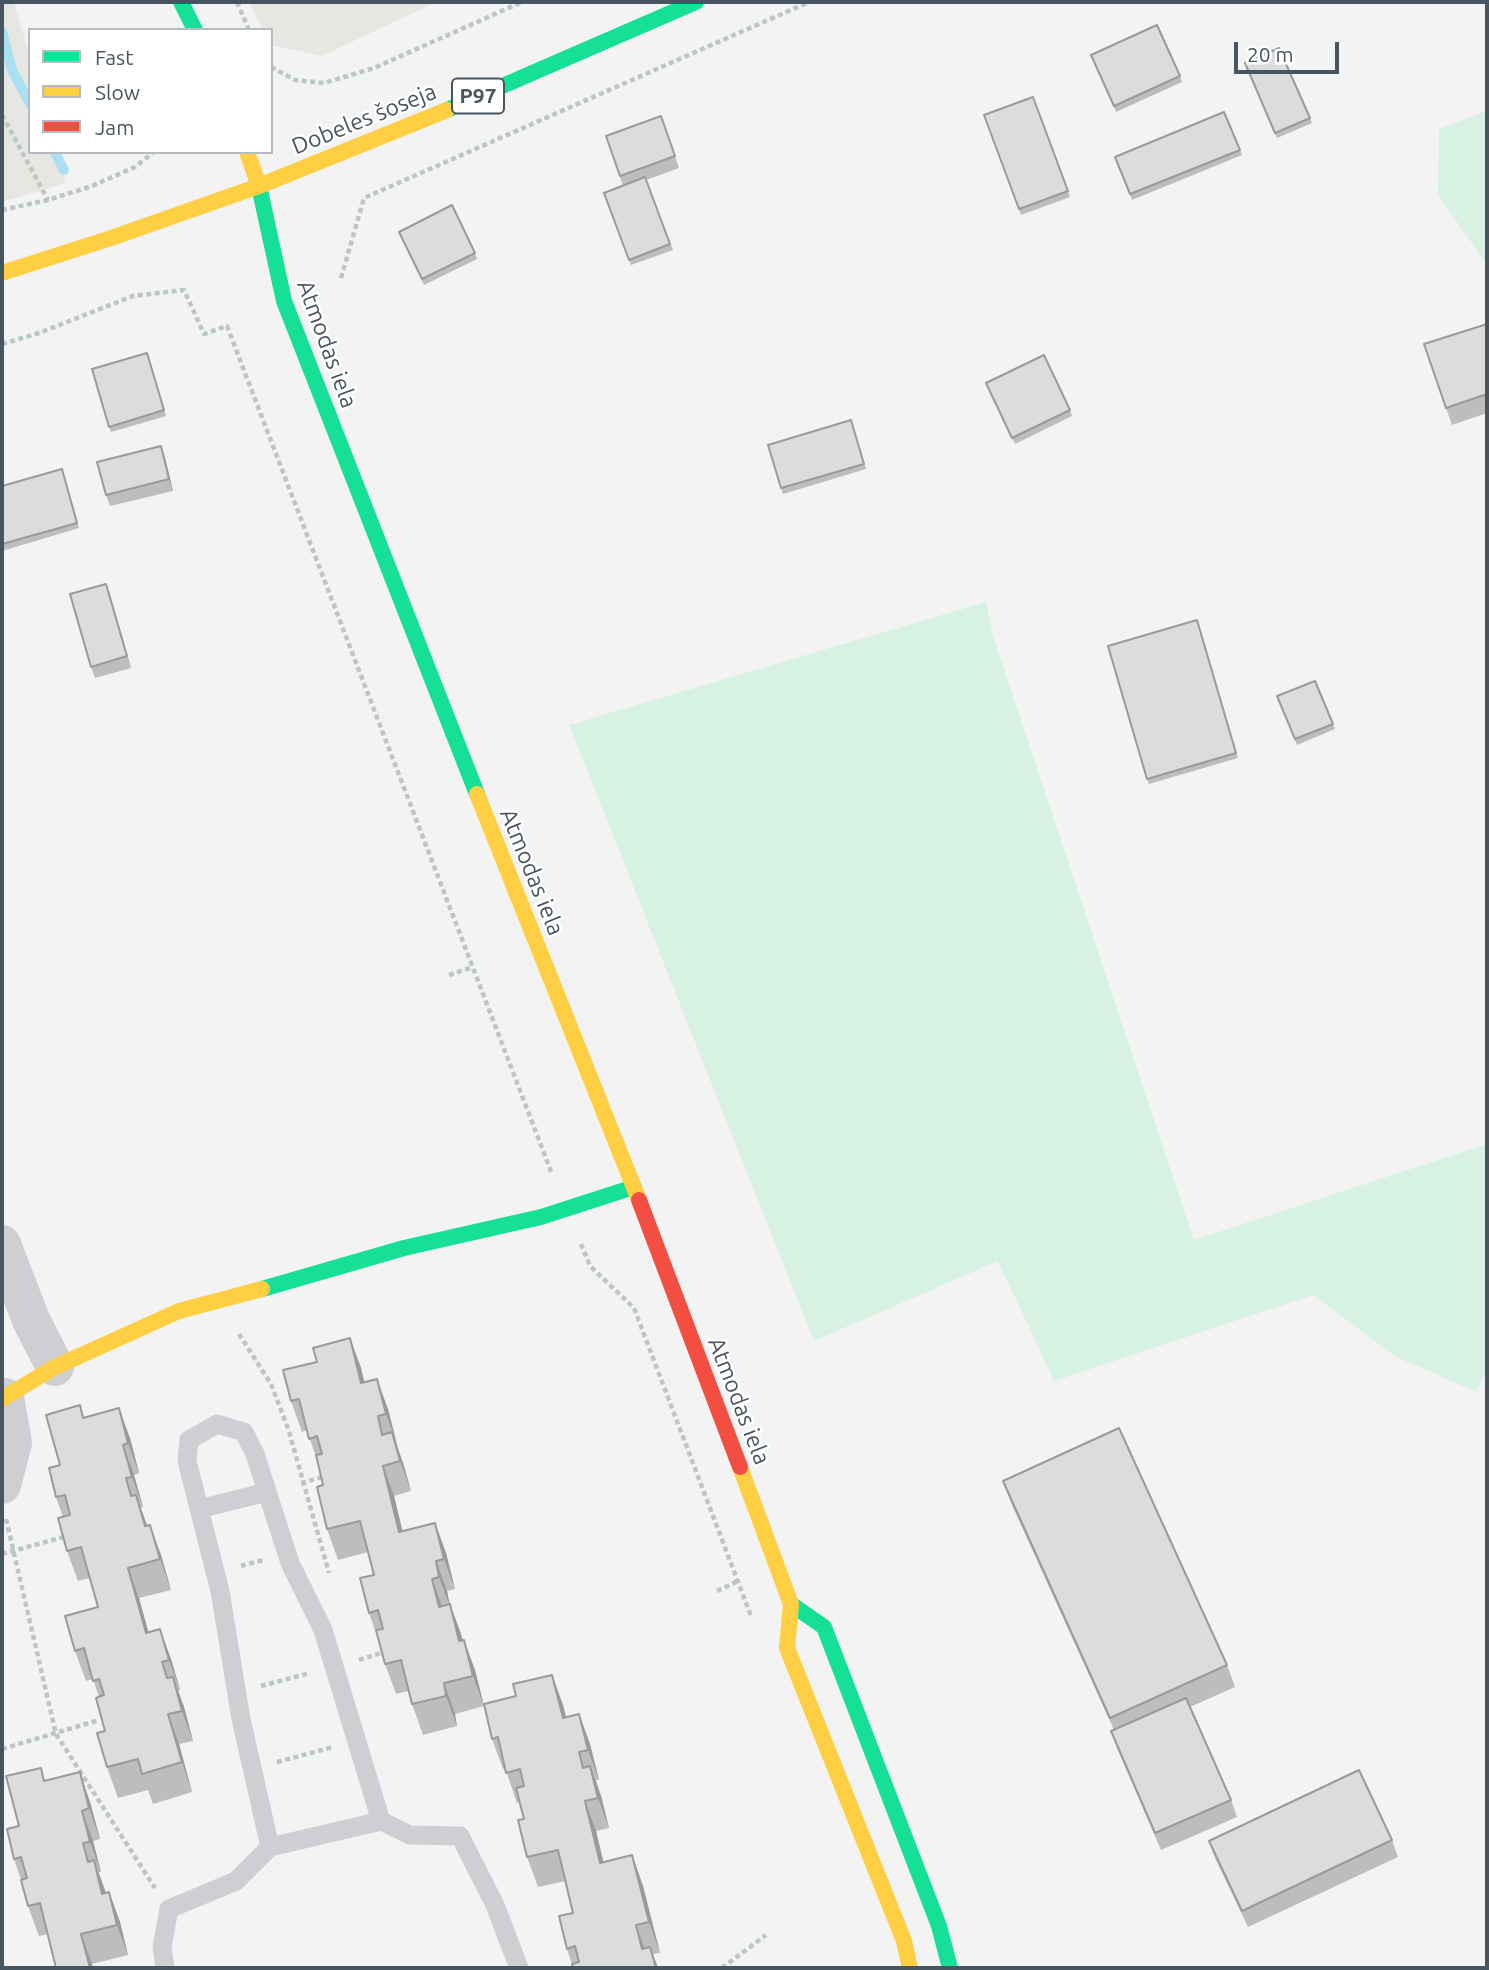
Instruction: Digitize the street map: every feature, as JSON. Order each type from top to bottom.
[{"type":"main road","points":[[181,2],[194,28]]},
{"type":"main road","name":"Dobeles šoseja","points":[[2,273],[259,186],[408,126],[696,2]]},
{"type":"main road","name":"Atmodas iela","points":[[248,154],[259,186],[284,301],[634,1187],[791,1604],[787,1647],[904,1941],[911,1968]]},
{"type":"main road","points":[[3,1398],[55,1367],[179,1311],[327,1272],[404,1248],[500,1228],[634,1187]]},
{"type":"main road","points":[[791,1604],[824,1627],[939,1926],[950,1968]]},
{"type":"street","points":[[2,1244],[31,1320],[55,1367]]},
{"type":"street","points":[[2,1485],[13,1443],[3,1398]]},
{"type":"lane","points":[[270,1847],[252,1768],[215,1573],[187,1461],[190,1440],[217,1424],[244,1432],[255,1454],[287,1553],[323,1630],[381,1821]]},
{"type":"lane","points":[[199,1509],[267,1492]]},
{"type":"lane","points":[[165,1968],[162,1947],[169,1909],[236,1881],[270,1847],[381,1821],[410,1835],[460,1836],[495,1905],[519,1968]]},
{"type":"path","points":[[237,2],[248,28]]},
{"type":"path","points":[[273,68],[295,80],[324,83],[374,68],[522,2]]},
{"type":"path","points":[[341,278],[364,198],[809,2]]},
{"type":"path","points":[[2,115],[48,200]]},
{"type":"path","points":[[2,210],[48,200],[92,186],[135,167],[152,154]]},
{"type":"path","points":[[2,344],[39,333],[133,296],[184,290],[204,334],[227,326],[566,1209],[590,1266],[634,1308],[753,1620]]},
{"type":"path","points":[[449,975],[473,967]]},
{"type":"path","points":[[218,1301],[271,1384],[288,1428],[300,1483],[330,1578]]},
{"type":"path","points":[[300,1483],[330,1475]]},
{"type":"path","points":[[2,1510],[8,1521],[12,1551],[56,1734],[169,1909]]},
{"type":"path","points":[[2,1554],[64,1537]]},
{"type":"path","points":[[215,1573],[287,1553]]},
{"type":"path","points":[[717,1591],[738,1581]]},
{"type":"path","points":[[358,1647],[367,1671]]},
{"type":"path","points":[[361,1659],[391,1650]]},
{"type":"path","points":[[237,1692],[334,1667]]},
{"type":"path","points":[[2,1749],[99,1720]]},
{"type":"path","points":[[252,1768],[357,1741]]},
{"type":"path","points":[[722,1968],[766,1935]]},
{"type":"shaded area","points":[[2,2],[14,2],[28,50],[28,154],[58,154],[66,183],[2,202]]},
{"type":"shaded area","points":[[249,2],[436,2],[322,56],[273,45],[273,28],[262,28]]},
{"type":"green space","points":[[1487,111],[1487,264],[1438,196],[1439,129]]},
{"type":"green space","points":[[986,602],[993,636],[1194,1240],[1487,1144],[1487,1368],[1477,1392],[1396,1357],[1313,1295],[1054,1381],[998,1261],[814,1341],[569,725]]},
{"type":"building","points":[[1157,25],[1180,76],[1114,106],[1091,55]]},
{"type":"building","points":[[1279,48],[1310,118],[1275,133],[1245,63]]},
{"type":"building","points":[[1033,97],[1068,191],[1019,209],[984,115]]},
{"type":"building","points":[[1224,112],[1240,150],[1130,194],[1115,157]]},
{"type":"building","points":[[661,116],[675,156],[620,176],[606,136]]},
{"type":"building","points":[[645,177],[670,244],[629,260],[604,193]]},
{"type":"building","points":[[452,205],[475,253],[422,279],[399,232]]},
{"type":"building","points":[[1487,324],[1487,394],[1446,408],[1424,344]]},
{"type":"building","points":[[147,353],[164,410],[109,427],[92,369]]},
{"type":"building","points":[[1044,355],[1070,410],[1012,438],[986,383]]},
{"type":"building","points":[[851,420],[864,464],[781,488],[768,445]]},
{"type":"building","points":[[161,446],[169,479],[106,495],[97,462]]},
{"type":"building","points":[[62,469],[77,523],[2,544],[2,486]]},
{"type":"building","points":[[106,584],[127,656],[91,667],[70,594]]},
{"type":"building","points":[[1197,620],[1236,753],[1147,779],[1108,646]]},
{"type":"building","points":[[1315,681],[1333,724],[1295,739],[1277,696]]},
{"type":"building","points":[[350,1338],[361,1383],[377,1379],[386,1414],[378,1416],[382,1435],[392,1432],[400,1461],[383,1466],[399,1532],[435,1523],[444,1559],[436,1561],[439,1577],[432,1579],[439,1607],[450,1604],[459,1641],[464,1640],[473,1676],[444,1683],[446,1696],[412,1704],[401,1660],[385,1664],[376,1630],[383,1629],[378,1610],[369,1613],[360,1578],[374,1575],[360,1521],[327,1529],[317,1487],[323,1485],[316,1455],[322,1454],[317,1436],[309,1439],[299,1399],[291,1401],[283,1370],[317,1362],[313,1348]]},
{"type":"building","points":[[80,1405],[83,1418],[119,1408],[128,1443],[123,1445],[132,1477],[126,1478],[131,1496],[136,1495],[145,1526],[150,1525],[160,1559],[128,1568],[146,1633],[160,1629],[169,1660],[162,1662],[167,1678],[173,1677],[182,1711],[168,1714],[182,1762],[142,1774],[138,1759],[107,1767],[97,1733],[105,1731],[96,1698],[104,1695],[99,1679],[93,1681],[84,1648],[75,1651],[65,1616],[98,1607],[81,1547],[67,1551],[58,1518],[70,1515],[65,1495],[56,1497],[49,1468],[60,1465],[46,1415]]},
{"type":"building","points":[[1119,1428],[1227,1665],[1110,1718],[1003,1481]]},
{"type":"building","points":[[552,1675],[563,1718],[579,1714],[588,1750],[579,1752],[583,1768],[590,1766],[598,1798],[585,1801],[600,1863],[632,1855],[649,1922],[636,1925],[642,1949],[650,1947],[656,1968],[573,1968],[572,1964],[579,1962],[575,1946],[567,1949],[559,1916],[573,1913],[558,1850],[527,1857],[518,1820],[524,1819],[516,1788],[524,1786],[520,1769],[506,1773],[498,1737],[492,1739],[484,1704],[516,1696],[513,1684]]},
{"type":"building","points":[[1186,1698],[1231,1800],[1155,1833],[1111,1731]]},
{"type":"building","points":[[41,1768],[44,1781],[80,1772],[89,1808],[82,1811],[90,1842],[83,1843],[88,1862],[94,1860],[102,1894],[109,1892],[117,1925],[81,1934],[90,1968],[56,1968],[40,1903],[28,1906],[21,1880],[27,1878],[21,1857],[14,1859],[7,1829],[19,1826],[6,1776]]},
{"type":"building","points":[[1359,1770],[1392,1840],[1242,1911],[1209,1841]]},
{"type":"waterway","points":[[2,32],[12,70],[28,100]]},
{"type":"waterway","points":[[56,154],[64,170]]},
{"type":"traffic: fast","points":[[181,2],[194,28]]},
{"type":"traffic: fast","points":[[447,110],[696,2]]},
{"type":"traffic: fast","points":[[259,186],[284,301],[477,794]]},
{"type":"traffic: fast","points":[[262,1289],[404,1248],[541,1217],[634,1187]]},
{"type":"traffic: fast","points":[[791,1604],[824,1627],[939,1926],[950,1968]]},
{"type":"traffic: slow","points":[[2,273],[259,186],[447,110]]},
{"type":"traffic: slow","points":[[248,154],[259,186]]},
{"type":"traffic: slow","points":[[477,794],[639,1200]]},
{"type":"traffic: slow","points":[[2,1399],[55,1367],[179,1311],[262,1289]]},
{"type":"traffic: slow","points":[[740,1467],[791,1604],[787,1648],[904,1941],[910,1968]]},
{"type":"traffic: jam","points":[[639,1200],[740,1467]]}]
